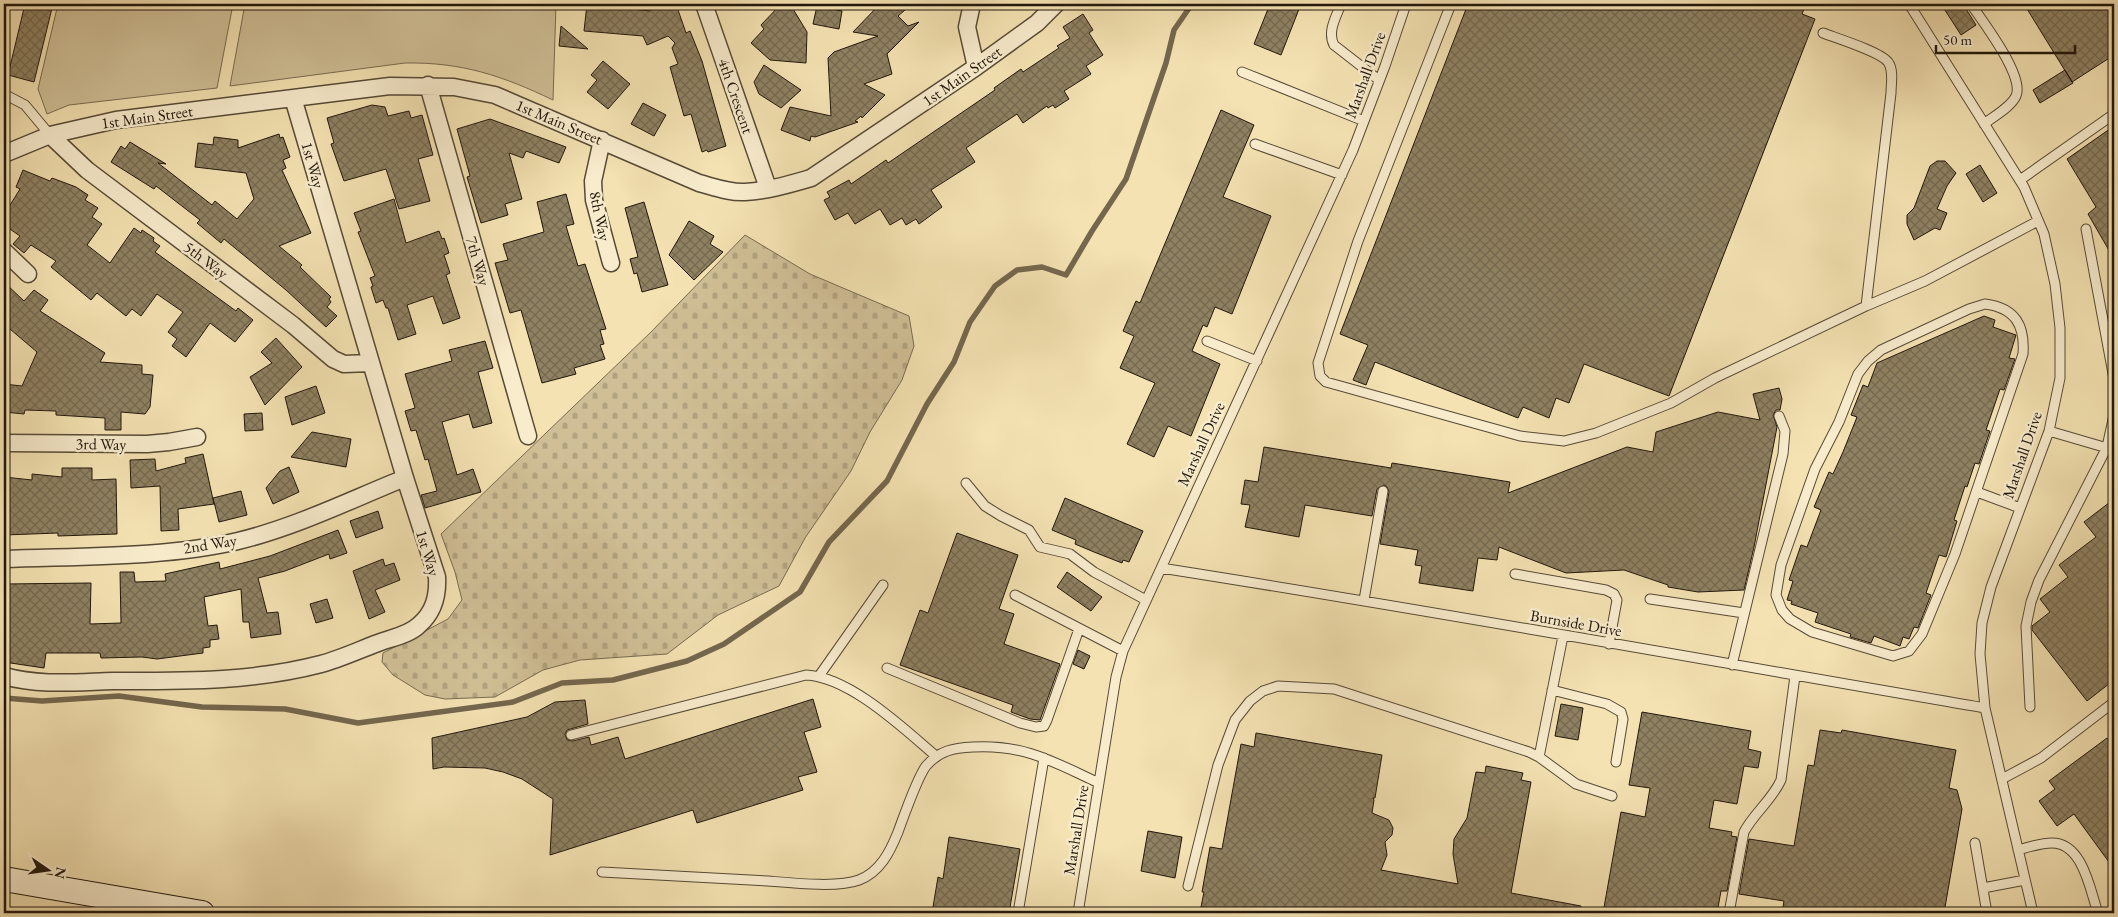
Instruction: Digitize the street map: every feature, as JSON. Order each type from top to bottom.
[{"type":"main road","points":[[4,879],[202,913]]},
{"type":"street","name":"4th Crescent","points":[[704,4],[768,188]]},
{"type":"street","points":[[972,4],[967,26],[976,67]]},
{"type":"street","name":"1st Main Street","points":[[4,154],[50,136],[116,120],[390,86],[454,86],[495,95],[699,182],[720,189],[744,192],[811,178],[976,67],[1037,23],[1056,4]]},
{"type":"street","name":"7th Way","points":[[428,85],[528,436]]},
{"type":"street","name":"1st Way","points":[[4,676],[17,680],[45,682],[246,678],[323,664],[418,627],[434,605],[438,591],[437,577],[405,478],[293,98]]},
{"type":"street","name":"5th Way","points":[[50,136],[87,170],[293,325],[333,359],[344,364],[371,363]]},
{"type":"street","name":"8th Way","points":[[602,140],[593,181],[594,200],[611,263]]},
{"type":"street","points":[[4,251],[28,274]]},
{"type":"street","name":"3rd Way","points":[[4,443],[146,444],[197,437]]},
{"type":"street","name":"2nd Way","points":[[4,559],[158,551],[236,541],[270,532],[405,478]]},
{"type":"lane","points":[[1340,4],[1330,38],[1334,45],[1343,53],[1379,80]]},
{"type":"lane","name":"Marshall Drive","points":[[1078,913],[1116,676],[1123,651],[1342,175],[1406,4]]},
{"type":"lane","points":[[1450,4],[1358,241],[1318,364],[1320,376],[1326,382],[1520,436],[1564,441],[1596,433],[1671,403],[1715,378],[1866,306],[1925,281],[2038,221]]},
{"type":"lane","name":"Marshall Drive","points":[[1908,4],[2020,180],[2044,234],[2055,284],[2060,328],[2060,378],[2049,431],[1990,586],[1982,623],[1980,654],[1985,708],[2033,913]]},
{"type":"lane","points":[[1971,4],[1996,40],[2017,79],[2018,88],[2016,96],[2011,102],[1984,124]]},
{"type":"lane","points":[[1823,33],[1880,55],[1888,62],[1891,71],[1890,103],[1866,306]]},
{"type":"lane","points":[[1242,72],[1364,120]]},
{"type":"lane","points":[[4,94],[25,105],[50,136]]},
{"type":"lane","points":[[2020,180],[2114,114]]},
{"type":"lane","points":[[1255,144],[1342,175]]},
{"type":"lane","points":[[2086,229],[2114,379]]},
{"type":"lane","points":[[1985,304],[2004,309],[2012,315],[2020,324],[2024,337],[2023,354],[1977,492],[1931,617],[1922,634],[1909,651],[1893,656],[1812,632],[1799,626],[1782,610],[1776,595],[1781,565],[1815,469],[1839,422],[1858,374],[1868,361],[1881,350],[1969,309],[1985,304]]},
{"type":"lane","points":[[1206,341],[1257,361]]},
{"type":"lane","points":[[2030,707],[2026,626],[2031,602],[2039,580],[2111,448],[2114,415]]},
{"type":"lane","points":[[1732,665],[1783,454],[1785,431],[1778,416]]},
{"type":"lane","points":[[2049,431],[2111,448]]},
{"type":"lane","points":[[966,483],[985,506],[1030,530],[1040,547],[1070,554],[1094,572],[1146,600]]},
{"type":"lane","points":[[1364,600],[1383,491]]},
{"type":"lane","points":[[1977,492],[2020,508]]},
{"type":"lane","name":"Burnside Drive","points":[[1161,568],[1364,600],[1562,636],[1985,708]]},
{"type":"lane","points":[[1515,574],[1606,590],[1614,594],[1617,600],[1609,644]]},
{"type":"lane","points":[[819,676],[883,585]]},
{"type":"lane","points":[[1015,596],[1123,651]]},
{"type":"lane","points":[[1650,599],[1744,613]]},
{"type":"lane","points":[[887,668],[1020,723],[1036,727],[1044,726],[1079,629]]},
{"type":"lane","points":[[1539,757],[1562,636]]},
{"type":"lane","points":[[571,735],[806,675],[819,676],[839,685],[875,706],[936,756]]},
{"type":"lane","points":[[1729,913],[1744,832],[1749,822],[1776,791],[1781,780],[1795,676]]},
{"type":"lane","points":[[1188,886],[1218,765],[1235,720],[1250,701],[1263,691],[1278,686],[1334,689],[1539,757],[1576,784],[1612,796]]},
{"type":"lane","points":[[1552,690],[1607,704],[1622,712],[1623,719],[1616,762]]},
{"type":"lane","points":[[2002,779],[2041,758],[2114,702]]},
{"type":"lane","points":[[602,872],[840,884],[858,880],[873,872],[885,859],[925,768],[936,756],[951,748],[990,746],[1018,749],[1099,782]]},
{"type":"lane","points":[[1018,913],[1044,758]]},
{"type":"lane","points":[[1975,843],[1987,913]]},
{"type":"lane","points":[[2018,850],[2051,843],[2069,848],[2078,857],[2098,913]]},
{"type":"lane","points":[[1982,888],[2025,880]]},
{"type":"green space","points":[[58,4],[233,4],[217,88],[69,105],[47,114],[38,89]]},
{"type":"green space","points":[[245,4],[556,4],[553,100],[517,84],[482,72],[426,63],[405,63],[230,86]]},
{"type":"green space","points":[[745,235],[810,274],[909,316],[914,346],[902,380],[870,432],[851,471],[805,538],[779,586],[718,615],[667,654],[580,660],[543,670],[495,697],[445,699],[425,695],[393,675],[382,662],[383,653],[448,619],[462,600],[455,572],[441,534],[651,332]]},
{"type":"building","points":[[25,4],[53,4],[34,82],[8,75]]},
{"type":"building","points":[[587,4],[650,11],[647,4],[676,4],[686,33],[690,31],[702,61],[726,146],[702,152],[691,114],[684,116],[670,67],[678,64],[672,48],[675,43],[668,36],[647,45],[643,36],[584,31]]},
{"type":"building","points":[[781,4],[790,4],[807,32],[806,63],[770,60],[751,43],[764,29],[761,25]]},
{"type":"building","points":[[880,4],[912,4],[898,16],[908,26],[919,22],[887,54],[892,74],[864,84],[885,95],[862,118],[861,116],[855,121],[858,122],[815,137],[811,136],[810,141],[781,130],[790,107],[831,116],[828,58],[834,52],[878,36],[853,32]]},
{"type":"building","points":[[1270,4],[1301,4],[1281,55],[1254,44]]},
{"type":"building","points":[[1468,4],[1806,4],[1802,14],[1815,19],[1669,396],[1584,364],[1569,403],[1556,398],[1549,418],[1523,407],[1518,418],[1375,362],[1366,385],[1353,380],[1368,345],[1340,334]]},
{"type":"building","points":[[1941,4],[1963,4],[1976,25],[1961,35]]},
{"type":"building","points":[[2024,4],[2104,4],[2114,20],[2114,55],[2072,82]]},
{"type":"building","points":[[817,6],[842,11],[839,29],[813,24]]},
{"type":"building","points":[[1083,14],[1093,30],[1089,33],[1103,55],[1086,66],[1091,74],[1064,91],[1069,99],[1055,108],[1053,105],[1048,108],[1047,106],[1023,123],[1017,114],[966,148],[975,162],[931,190],[942,207],[919,224],[916,219],[906,225],[902,218],[890,225],[880,209],[855,224],[848,213],[835,220],[824,200],[830,197],[827,192],[849,180],[851,184],[886,160],[888,163],[995,90],[994,88],[1021,69],[1023,72],[1059,48],[1057,46],[1070,38],[1063,27]]},
{"type":"building","points":[[561,26],[588,49],[559,46]]},
{"type":"building","points":[[603,61],[630,84],[608,109],[587,92],[597,80],[591,75]]},
{"type":"building","points":[[764,65],[801,90],[781,108],[759,94],[754,82]]},
{"type":"building","points":[[2065,70],[2073,83],[2040,103],[2033,90]]},
{"type":"building","points":[[643,103],[666,115],[654,136],[631,124]]},
{"type":"building","points":[[372,105],[385,107],[388,116],[409,111],[411,118],[422,115],[433,155],[418,159],[430,201],[399,209],[386,169],[344,181],[331,144],[334,143],[327,118]]},
{"type":"building","points":[[1221,110],[1254,125],[1223,197],[1271,216],[1232,314],[1215,307],[1207,327],[1203,325],[1192,351],[1220,364],[1191,436],[1168,426],[1154,457],[1127,444],[1155,383],[1120,368],[1134,336],[1123,331],[1136,301],[1140,303]]},
{"type":"building","points":[[490,119],[566,147],[559,163],[526,151],[523,158],[509,153],[522,199],[505,204],[508,215],[481,223],[467,177],[470,176],[457,129]]},
{"type":"building","points":[[2114,126],[2114,259],[2088,214],[2096,207],[2067,159]]},
{"type":"building","points":[[279,134],[280,138],[283,137],[290,157],[283,160],[286,168],[282,170],[311,233],[279,246],[302,265],[300,267],[331,297],[329,299],[331,302],[327,307],[337,316],[326,327],[286,290],[224,239],[221,243],[197,223],[200,220],[156,186],[154,189],[111,162],[121,146],[125,149],[130,142],[166,164],[158,163],[212,205],[215,201],[237,219],[254,199],[246,173],[195,167],[198,143],[213,145],[214,137],[238,140],[238,148]]},
{"type":"building","points":[[1937,161],[1945,161],[1956,173],[1947,186],[1937,209],[1947,213],[1940,230],[1935,228],[1914,240],[1907,224],[1907,215],[1914,208],[1930,166]]},
{"type":"building","points":[[1980,165],[1997,193],[1983,202],[1966,174]]},
{"type":"building","points":[[23,170],[50,181],[52,178],[76,187],[88,195],[85,200],[98,208],[92,217],[102,224],[87,245],[110,263],[134,228],[141,233],[142,230],[154,238],[153,241],[160,246],[155,252],[236,311],[238,308],[253,320],[235,342],[210,323],[186,357],[172,346],[177,339],[168,332],[183,312],[157,294],[141,316],[132,309],[126,316],[97,293],[91,300],[51,267],[56,261],[31,245],[24,253],[13,244],[20,236],[4,225],[4,215],[20,189],[16,187]]},
{"type":"building","points":[[566,194],[574,224],[566,226],[578,266],[585,264],[606,329],[600,330],[604,344],[600,345],[605,359],[574,368],[576,374],[542,383],[521,310],[510,313],[495,263],[508,260],[503,244],[544,232],[537,202]]},
{"type":"building","points":[[394,199],[406,243],[439,231],[442,239],[444,238],[449,253],[444,255],[450,273],[446,275],[460,318],[443,324],[433,296],[407,305],[416,334],[398,340],[388,308],[386,308],[383,300],[376,303],[370,278],[375,276],[358,232],[361,231],[354,213]]},
{"type":"building","points":[[644,202],[668,285],[642,292],[637,273],[634,274],[630,259],[638,257],[625,208]]},
{"type":"building","points":[[689,221],[714,236],[710,244],[723,252],[694,280],[669,255]]},
{"type":"building","points":[[4,282],[24,301],[34,290],[48,300],[40,311],[105,353],[100,362],[142,365],[142,374],[153,375],[150,407],[145,414],[121,412],[121,430],[105,430],[105,418],[56,415],[56,411],[25,410],[24,414],[4,412],[4,384],[22,386],[37,352],[4,324]]},
{"type":"building","points":[[1984,316],[1995,320],[1993,327],[2016,335],[2009,358],[2015,359],[2004,390],[2000,389],[1986,430],[1990,431],[1979,464],[1975,463],[1967,487],[1965,486],[1954,520],[1957,521],[1946,557],[1939,555],[1926,593],[1931,595],[1918,628],[1914,627],[1909,639],[1903,637],[1900,646],[1874,636],[1871,643],[1850,637],[1851,634],[1815,622],[1818,613],[1791,604],[1792,601],[1787,600],[1793,581],[1789,580],[1801,545],[1807,547],[1821,510],[1814,507],[1829,472],[1833,474],[1857,417],[1851,415],[1863,385],[1868,387],[1877,363]]},
{"type":"building","points":[[276,338],[302,367],[265,405],[250,377],[272,363],[261,352]]},
{"type":"building","points":[[485,341],[493,368],[478,372],[492,423],[473,428],[469,414],[442,422],[457,475],[473,469],[481,492],[425,508],[421,495],[437,491],[428,459],[425,460],[416,430],[411,431],[405,411],[415,408],[405,374],[452,361],[449,350]]},
{"type":"building","points":[[316,386],[325,413],[292,425],[285,397]]},
{"type":"building","points":[[1779,388],[1782,399],[1780,410],[1776,410],[1773,415],[1777,427],[1744,590],[1698,592],[1668,587],[1668,585],[1624,570],[1566,573],[1499,547],[1497,560],[1478,558],[1473,591],[1419,583],[1422,566],[1415,565],[1418,550],[1380,544],[1389,492],[1384,485],[1377,489],[1372,516],[1305,505],[1299,537],[1245,527],[1250,505],[1241,504],[1245,480],[1258,482],[1264,447],[1391,468],[1392,463],[1510,482],[1508,493],[1627,447],[1653,452],[1656,432],[1718,412],[1760,420],[1753,394]]},
{"type":"building","points":[[262,413],[263,430],[245,431],[244,414]]},
{"type":"building","points":[[312,432],[351,439],[346,467],[291,457]]},
{"type":"building","points":[[203,454],[214,504],[178,509],[179,530],[161,531],[160,486],[131,488],[130,460],[155,459],[156,471],[186,463],[185,458]]},
{"type":"building","points":[[289,467],[299,492],[273,504],[266,488],[280,471]]},
{"type":"building","points":[[62,468],[92,468],[92,480],[116,479],[117,534],[58,536],[58,533],[4,535],[4,477],[32,480],[32,474],[62,477]]},
{"type":"building","points":[[241,491],[247,515],[219,522],[213,498]]},
{"type":"building","points":[[1065,498],[1143,531],[1129,562],[1123,560],[1122,563],[1094,552],[1075,544],[1076,540],[1052,530]]},
{"type":"building","points":[[2114,499],[2114,680],[2087,701],[2032,630],[2032,626],[2050,612],[2040,599],[2068,577],[2059,565],[2096,537],[2084,522]]},
{"type":"building","points":[[378,511],[383,528],[356,538],[350,521]]},
{"type":"building","points":[[338,530],[347,553],[330,559],[329,554],[285,571],[258,578],[267,613],[278,612],[281,634],[251,638],[249,622],[243,622],[241,589],[204,597],[208,626],[217,625],[219,639],[210,640],[210,647],[203,648],[203,653],[157,659],[142,657],[101,658],[100,653],[46,653],[44,668],[4,662],[4,584],[91,583],[90,624],[121,623],[120,572],[134,572],[135,582],[166,581],[165,574],[219,562],[220,569],[270,556]]},
{"type":"building","points":[[957,533],[1018,555],[999,609],[1014,614],[1004,644],[1060,664],[1040,720],[1030,719],[1011,712],[1013,705],[900,665],[920,610],[928,613]]},
{"type":"building","points":[[383,559],[385,566],[394,563],[400,580],[375,590],[385,612],[369,619],[353,571]]},
{"type":"building","points":[[1067,572],[1102,597],[1091,611],[1057,587]]},
{"type":"building","points":[[327,599],[333,618],[316,623],[310,604]]},
{"type":"building","points":[[1078,650],[1090,656],[1084,669],[1073,664]]},
{"type":"building","points":[[813,699],[821,727],[804,732],[817,772],[798,777],[803,790],[697,823],[693,810],[550,855],[553,799],[522,779],[503,772],[485,768],[444,767],[433,769],[432,738],[527,717],[555,702],[585,700],[588,724],[567,730],[565,734],[567,740],[573,741],[589,737],[591,745],[618,737],[625,759]]},
{"type":"building","points":[[1561,704],[1583,708],[1578,740],[1555,736]]},
{"type":"building","points":[[1642,712],[1751,731],[1748,749],[1761,752],[1758,768],[1744,766],[1737,804],[1714,800],[1709,828],[1732,832],[1731,836],[1737,837],[1727,891],[1721,891],[1717,913],[1603,913],[1621,812],[1645,817],[1650,788],[1629,785]]},
{"type":"building","points":[[1820,730],[1841,733],[1842,730],[1956,750],[1949,788],[1957,790],[1962,809],[1944,913],[1782,913],[1784,901],[1739,894],[1749,839],[1794,846],[1808,765],[1814,766]]},
{"type":"building","points":[[1256,733],[1382,755],[1375,798],[1373,798],[1372,813],[1389,820],[1393,828],[1392,835],[1385,842],[1387,855],[1381,870],[1458,884],[1453,854],[1454,839],[1467,818],[1476,772],[1485,773],[1486,766],[1523,773],[1521,780],[1531,782],[1511,893],[1581,906],[1580,913],[1211,913],[1212,909],[1201,907],[1210,847],[1222,849],[1241,744],[1254,747]]},
{"type":"building","points":[[2107,738],[2114,748],[2114,869],[2074,814],[2057,826],[2039,801],[2055,789],[2049,781]]},
{"type":"building","points":[[1148,831],[1182,837],[1175,878],[1141,871]]},
{"type":"building","points":[[949,837],[1020,849],[1009,913],[932,913],[938,877],[943,879]]},
{"type":"waterway","points":[[4,698],[42,701],[119,696],[202,707],[285,709],[358,723],[513,702],[562,683],[613,680],[687,661],[724,644],[800,592],[829,542],[887,481],[927,404],[954,362],[970,322],[995,286],[1017,270],[1042,267],[1066,275],[1126,179],[1166,63],[1174,30],[1192,4]]}]
